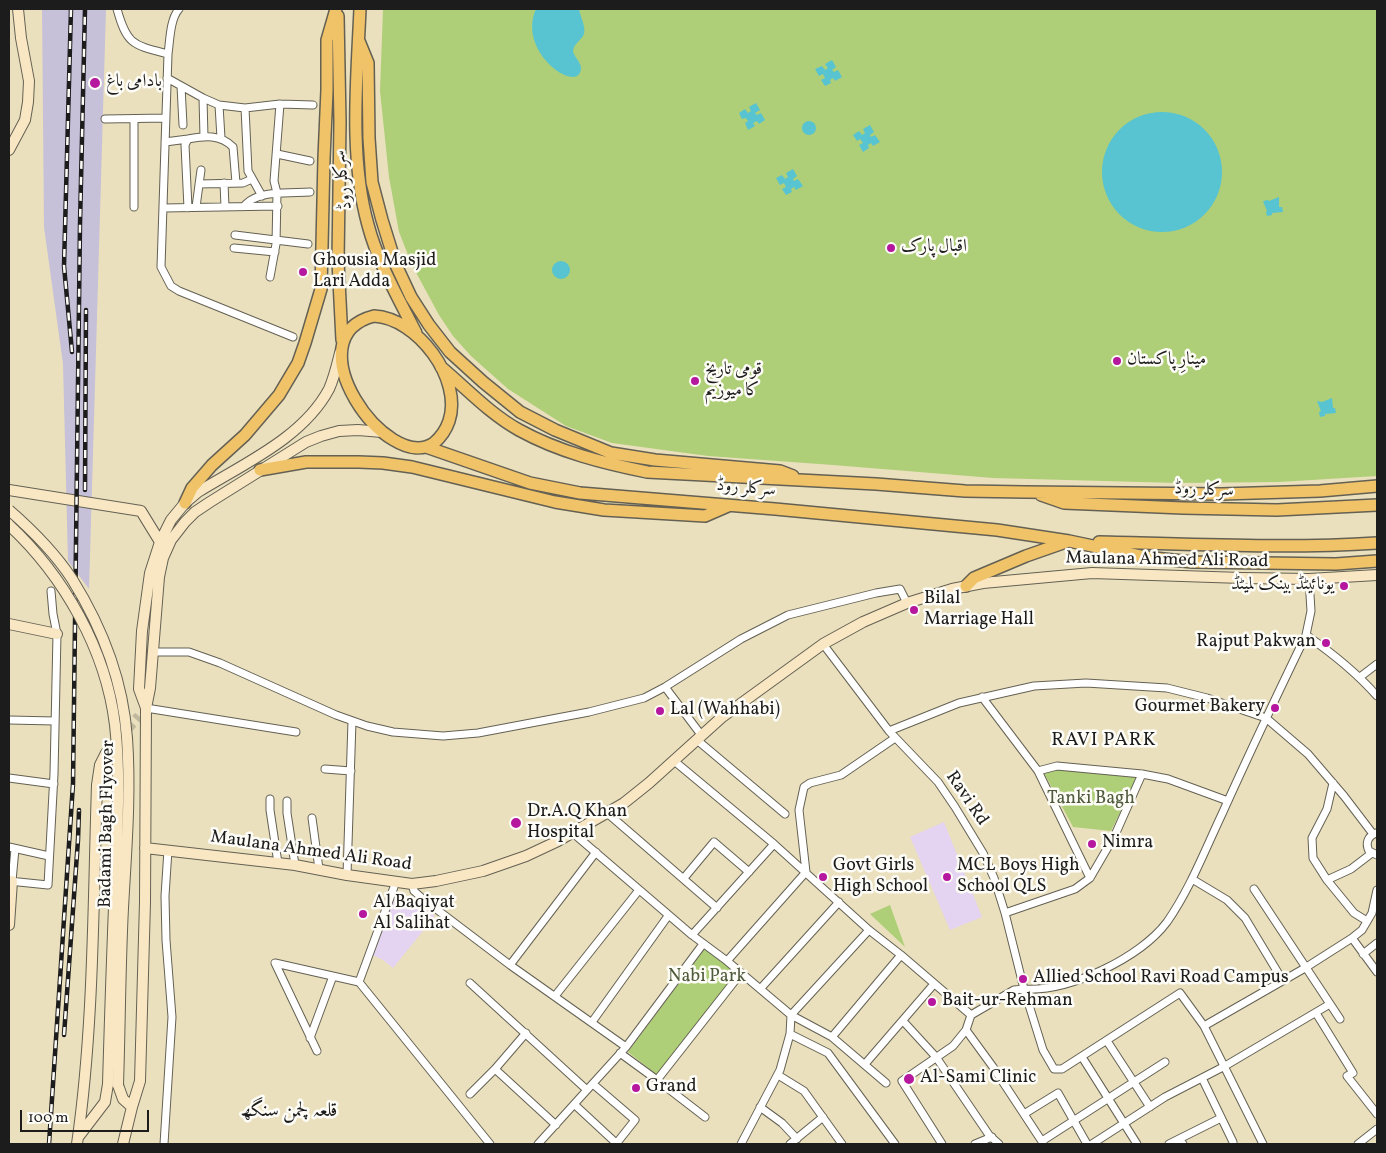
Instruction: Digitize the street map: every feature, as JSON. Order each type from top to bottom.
[{"type":"main road","name":"سرکلر روڈ","points":[[337,9],[340,122],[338,260],[341,347]]},
{"type":"main road","points":[[185,503],[192,488],[212,465],[246,435],[279,395],[298,363],[305,343],[321,289],[327,40],[337,9]]},
{"type":"main road","name":"سرکلر روڈ","points":[[360,9],[357,140],[360,183],[368,226],[389,281],[418,336]]},
{"type":"main road","points":[[359,41],[368,63],[369,138],[372,182],[388,239],[396,265],[411,297],[429,325],[450,352],[520,412],[555,430],[611,453],[655,460],[780,471],[810,481]]},
{"type":"main road","points":[[374,316],[388,318],[418,336],[427,345],[441,367],[450,390],[450,417],[444,433],[426,447],[410,446],[401,443],[382,432],[365,413],[353,394],[345,375],[341,347],[353,326],[363,319],[374,316]]},
{"type":"main road","name":"سرکلر روڈ","points":[[441,367],[488,408],[518,429],[560,450],[616,466],[647,472],[1032,492],[1222,494],[1320,491],[1377,486]]},
{"type":"main road","name":"سرکلر روڈ","points":[[426,447],[491,470],[551,488],[610,496],[730,505],[996,530],[1069,541],[1144,557],[1192,562],[1336,564],[1377,561]]},
{"type":"main road","points":[[260,470],[306,462],[375,463],[412,466],[546,500],[604,510],[705,516],[730,505]]},
{"type":"main road","name":"سرکلر روڈ","points":[[1032,492],[1064,503],[1183,508],[1277,510],[1377,505]]},
{"type":"main road","name":"سرکلر روڈ","points":[[1069,541],[1251,547],[1321,547],[1377,543]]},
{"type":"main road","points":[[966,586],[981,574],[1069,541]]},
{"type":"street","points":[[9,150],[25,120],[28,102],[29,81],[18,9]]},
{"type":"street","points":[[117,9],[129,39],[137,45],[168,54]]},
{"type":"street","points":[[180,9],[177,12],[172,30],[168,54],[161,267],[171,286],[196,300],[293,336]]},
{"type":"street","points":[[167,78],[219,105],[245,108],[280,104],[312,105]]},
{"type":"street","points":[[181,86],[183,125]]},
{"type":"street","points":[[203,98],[204,137]]},
{"type":"street","points":[[270,277],[277,239],[278,206],[274,181],[280,104]]},
{"type":"street","points":[[219,105],[221,138]]},
{"type":"street","points":[[245,108],[248,172],[262,196]]},
{"type":"street","points":[[134,118],[134,207]]},
{"type":"street","points":[[105,119],[166,118]]},
{"type":"street","points":[[165,142],[204,137],[221,138],[233,147],[236,183]]},
{"type":"street","points":[[188,139],[185,146],[192,208]]},
{"type":"street","points":[[277,154],[310,160]]},
{"type":"street","points":[[192,208],[201,170]]},
{"type":"street","points":[[199,184],[243,183],[252,179]]},
{"type":"street","points":[[224,183],[224,207]]},
{"type":"street","points":[[243,207],[253,198],[310,192]]},
{"type":"street","points":[[164,208],[278,206]]},
{"type":"street","points":[[235,235],[308,244]]},
{"type":"street","points":[[234,248],[275,252]]},
{"type":"street","points":[[123,1144],[140,1081],[145,848],[142,712],[139,689],[142,631],[150,573],[160,542],[171,520],[185,503],[198,492],[291,434],[316,409],[330,387],[341,347]]},
{"type":"street","points":[[142,712],[150,688],[159,577],[163,558],[171,540],[196,512],[290,450],[321,436],[339,431],[382,432]]},
{"type":"street","points":[[9,490],[141,511],[160,542]]},
{"type":"street","name":"Badami Bagh Flyover","points":[[9,510],[41,541],[72,579],[98,627],[109,653],[124,707],[129,785],[113,1085]]},
{"type":"street","name":"Badami Bagh Flyover","points":[[9,525],[59,583],[76,611],[93,645],[99,662],[115,723],[118,788],[113,1085]]},
{"type":"street","points":[[1191,576],[1192,562]]},
{"type":"street","name":"Maulana Ahmed Ali Road","points":[[145,848],[295,865],[347,875],[412,884],[436,881],[483,870],[526,856],[574,833],[606,812],[624,803],[742,702],[823,644],[863,622],[907,603],[966,586],[1014,579],[1092,573],[1309,579],[1377,576]]},
{"type":"street","points":[[942,1144],[902,1080],[953,1046],[966,1030],[971,1015],[1014,990],[1037,990],[1090,976],[1137,951],[1166,922],[1192,879],[1306,635],[1311,610],[1309,579]]},
{"type":"street","points":[[152,652],[189,652],[220,663],[367,726],[393,732],[443,736],[478,733],[589,712],[644,698],[665,687],[741,639],[788,615],[876,593],[900,589],[907,603]]},
{"type":"street","points":[[10,881],[48,885],[54,784],[58,634],[53,614],[51,591]]},
{"type":"street","points":[[9,624],[58,634]]},
{"type":"street","points":[[1306,635],[1339,658],[1377,696]]},
{"type":"street","name":"Ravi Rd","points":[[823,644],[889,731],[938,782],[955,806],[983,853],[1006,913],[1024,989],[1043,1050],[1054,1069],[1062,1069],[1082,1057]]},
{"type":"street","points":[[1360,677],[1377,664]]},
{"type":"street","points":[[889,731],[959,703],[982,697],[1034,686],[1086,683],[1167,688],[1207,698],[1266,718],[1308,754],[1375,833],[1368,840],[1367,844],[1369,851],[1375,854],[1351,870],[1327,880]]},
{"type":"street","points":[[665,687],[699,738],[785,814]]},
{"type":"street","points":[[982,697],[1038,770],[1090,878]]},
{"type":"street","points":[[142,712],[296,732]]},
{"type":"street","points":[[9,720],[55,721]]},
{"type":"street","points":[[347,875],[352,721]]},
{"type":"street","points":[[727,961],[806,872],[798,810],[804,787],[810,783],[841,776],[895,738]]},
{"type":"street","points":[[78,1140],[90,1000],[97,785],[100,765],[106,753]]},
{"type":"street","points":[[674,760],[774,844],[869,930],[971,1015]]},
{"type":"street","points":[[1038,770],[1057,766],[1142,774],[1168,779],[1228,801]]},
{"type":"street","points":[[324,769],[351,771]]},
{"type":"street","points":[[1006,913],[1075,889],[1090,878],[1116,835],[1142,774]]},
{"type":"street","points":[[9,778],[54,784]]},
{"type":"street","points":[[1333,783],[1327,809],[1312,838],[1312,858],[1354,913],[1368,921]]},
{"type":"street","points":[[270,799],[278,863]]},
{"type":"street","points":[[288,801],[287,813],[295,865]]},
{"type":"street","points":[[606,812],[717,908]]},
{"type":"street","points":[[312,818],[319,869]]},
{"type":"street","points":[[574,833],[668,916],[761,988],[791,1015],[832,1037],[886,1083]]},
{"type":"street","points":[[684,878],[714,842],[749,872]]},
{"type":"street","points":[[692,935],[774,844]]},
{"type":"street","points":[[9,925],[12,848],[49,856]]},
{"type":"street","points":[[164,1144],[172,1017],[166,940],[165,896],[168,850]]},
{"type":"street","points":[[510,966],[596,852]]},
{"type":"street","points":[[1192,879],[1227,900],[1245,918],[1283,981]]},
{"type":"street","points":[[412,884],[414,891],[423,900],[510,966],[626,1047]]},
{"type":"street","points":[[360,982],[394,887]]},
{"type":"street","points":[[1254,889],[1340,1019]]},
{"type":"street","points":[[555,996],[639,890]]},
{"type":"street","points":[[1204,1026],[1305,968],[1352,938],[1362,930],[1368,921],[1372,913],[1377,890]]},
{"type":"street","points":[[761,988],[839,902]]},
{"type":"street","points":[[592,1022],[668,916]]},
{"type":"street","points":[[741,1144],[778,1075],[790,1034],[791,1015],[869,930]]},
{"type":"street","points":[[1352,938],[1377,972]]},
{"type":"street","points":[[1363,954],[1377,943]]},
{"type":"street","points":[[538,1144],[575,1106],[626,1047],[703,944]]},
{"type":"street","points":[[832,1037],[901,955]]},
{"type":"street","points":[[317,1051],[275,963],[360,982],[490,1144]]},
{"type":"street","points":[[657,1080],[741,973]]},
{"type":"street","points":[[310,1038],[333,976]]},
{"type":"street","points":[[470,983],[587,1090]]},
{"type":"street","points":[[865,1064],[934,984]]},
{"type":"street","points":[[1137,1144],[1082,1057],[1180,993],[1204,1026],[1263,1144]]},
{"type":"street","points":[[1092,1144],[1165,1097],[1225,1066],[1330,1004]]},
{"type":"street","points":[[1316,1013],[1353,1072],[1347,1076],[1377,1114]]},
{"type":"street","points":[[903,1021],[936,1057],[992,1137],[999,1144]]},
{"type":"street","points":[[966,1030],[1043,1143],[1165,1062]]},
{"type":"street","points":[[470,1094],[495,1069],[526,1033]]},
{"type":"street","points":[[790,1034],[828,1053],[894,1144]]},
{"type":"street","points":[[1107,1041],[1150,1107]]},
{"type":"street","points":[[620,1053],[705,1117]]},
{"type":"street","points":[[495,1069],[556,1125]]},
{"type":"street","points":[[778,1075],[804,1091],[842,1144]]},
{"type":"street","points":[[1202,1078],[1233,1142]]},
{"type":"street","points":[[575,1106],[616,1144],[634,1120],[593,1084]]},
{"type":"street","points":[[78,1140],[105,1102],[113,1085],[132,1107]]},
{"type":"street","points":[[1024,1114],[1058,1093],[1087,1144]]},
{"type":"street","points":[[105,1102],[123,1098]]},
{"type":"street","points":[[760,1107],[782,1123],[797,1139]]},
{"type":"street","points":[[790,1144],[823,1117]]},
{"type":"street","points":[[1169,1144],[1181,1142],[1222,1118]]},
{"type":"street","points":[[1358,1144],[1377,1130]]},
{"type":"street","points":[[975,1144],[992,1137]]},
{"type":"shaded area","points":[[42,9],[106,9],[89,589],[68,561],[63,364],[44,227]]},
{"type":"shaded area","name":"MCL Boys High School QLS","points":[[944,822],[982,917],[950,930],[910,837]]},
{"type":"shaded area","points":[[394,890],[435,916],[393,968],[383,960],[370,954]]},
{"type":"green space","name":"اقبال پارک","points":[[383,9],[1377,9],[1377,476],[1279,482],[1178,483],[993,478],[708,456],[612,443],[566,426],[508,389],[471,356],[453,336],[439,315],[412,265],[399,232],[389,177],[380,91]]},
{"type":"green space","name":"Tanki Bagh","points":[[1059,769],[1138,776],[1111,831],[1073,827],[1044,773]]},
{"type":"green space","points":[[890,905],[905,947],[870,914]]},
{"type":"green space","name":"Nabi Park","points":[[706,947],[736,973],[657,1075],[628,1052]]},
{"type":"water","points":[[536,9],[579,9],[584,24],[584,34],[573,51],[581,66],[578,75],[571,77],[561,73],[541,54],[534,41],[532,25]]},
{"type":"water","points":[[832,60],[836,67],[832,70],[834,72],[838,70],[842,77],[835,81],[833,78],[830,80],[831,83],[825,86],[821,80],[825,78],[823,74],[819,76],[815,69],[822,66],[825,70],[828,68],[825,64]]},
{"type":"water","points":[[756,103],[760,110],[755,113],[757,115],[761,113],[765,120],[759,124],[757,121],[753,123],[755,126],[748,130],[745,123],[748,121],[746,118],[742,119],[739,113],[745,109],[748,113],[751,111],[749,107]]},
{"type":"water","points":[[1162,112],[1185,116],[1205,129],[1218,149],[1222,172],[1218,195],[1205,215],[1185,228],[1162,232],[1139,228],[1119,215],[1106,195],[1102,172],[1106,149],[1119,129],[1139,116]]},
{"type":"water","points":[[806,121],[812,121],[816,128],[812,135],[806,135],[802,131],[802,125]]},
{"type":"water","points":[[870,125],[874,132],[870,135],[871,137],[875,135],[880,142],[873,146],[871,143],[868,145],[869,148],[863,152],[859,145],[863,143],[860,139],[857,141],[853,135],[859,131],[862,135],[865,133],[863,129]]},
{"type":"water","points":[[793,169],[797,176],[793,179],[794,181],[798,179],[803,186],[796,190],[794,187],[791,189],[792,192],[786,195],[782,189],[786,187],[784,183],[780,185],[776,178],[782,175],[785,179],[788,177],[786,173]]},
{"type":"water","points":[[1279,197],[1279,207],[1282,207],[1283,212],[1272,213],[1272,215],[1267,216],[1263,201]]},
{"type":"water","points":[[557,261],[565,261],[570,266],[568,277],[557,279],[552,274],[552,266]]},
{"type":"water","points":[[1332,398],[1333,408],[1335,408],[1336,413],[1325,414],[1325,416],[1320,417],[1319,412],[1321,411],[1317,401],[1322,402]]},
{"type":"tunnel","points":[[106,753],[139,716]]},
{"type":"railway","points":[[71,9],[64,266],[72,352]]},
{"type":"railway","points":[[49,1144],[73,784],[80,224],[85,9]]},
{"type":"railway","points":[[85,490],[86,310]]},
{"type":"railway","points":[[64,1035],[79,810]]},
{"type":"place","name":"بادامی باغ","points":[[95,83]]},
{"type":"place","name":"اقبال پارک","points":[[891,248]]},
{"type":"place","name":"Ghousia Masjid Lari Adda","points":[[303,272]]},
{"type":"place","name":"مینارِ پاکستان","points":[[1117,361]]},
{"type":"place","name":"قومی تاریخ کا میوزیم","points":[[695,381]]},
{"type":"place","name":"یونائیٹڈ بینک لمیٹڈ","points":[[1344,586]]},
{"type":"place","name":"Bilal Marriage Hall","points":[[914,610]]},
{"type":"place","name":"Rajput Pakwan","points":[[1326,643]]},
{"type":"place","name":"Gourmet Bakery","points":[[1275,708]]},
{"type":"place","name":"Lal (Wahhabi)","points":[[660,711]]},
{"type":"place","name":"Dr.A.Q Khan Hospital","points":[[516,823]]},
{"type":"place","name":"Nimra","points":[[1092,844]]},
{"type":"place","name":"Govt Girls High School","points":[[823,877]]},
{"type":"place","name":"MCL Boys High School QLS","points":[[947,877]]},
{"type":"place","name":"Al Baqiyat Al Salihat","points":[[363,914]]},
{"type":"place","name":"Allied School Ravi Road Campus","points":[[1023,979]]},
{"type":"place","name":"Bait-ur-Rehman","points":[[932,1002]]},
{"type":"place","name":"Al-Sami Clinic","points":[[909,1079]]},
{"type":"place","name":"Grand","points":[[636,1088]]},
{"type":"district","name":"RAVI PARK","points":[[1104,742]]},
{"type":"district","name":"قلعہ لچمن سنگھ","points":[[289,1112]]}]
